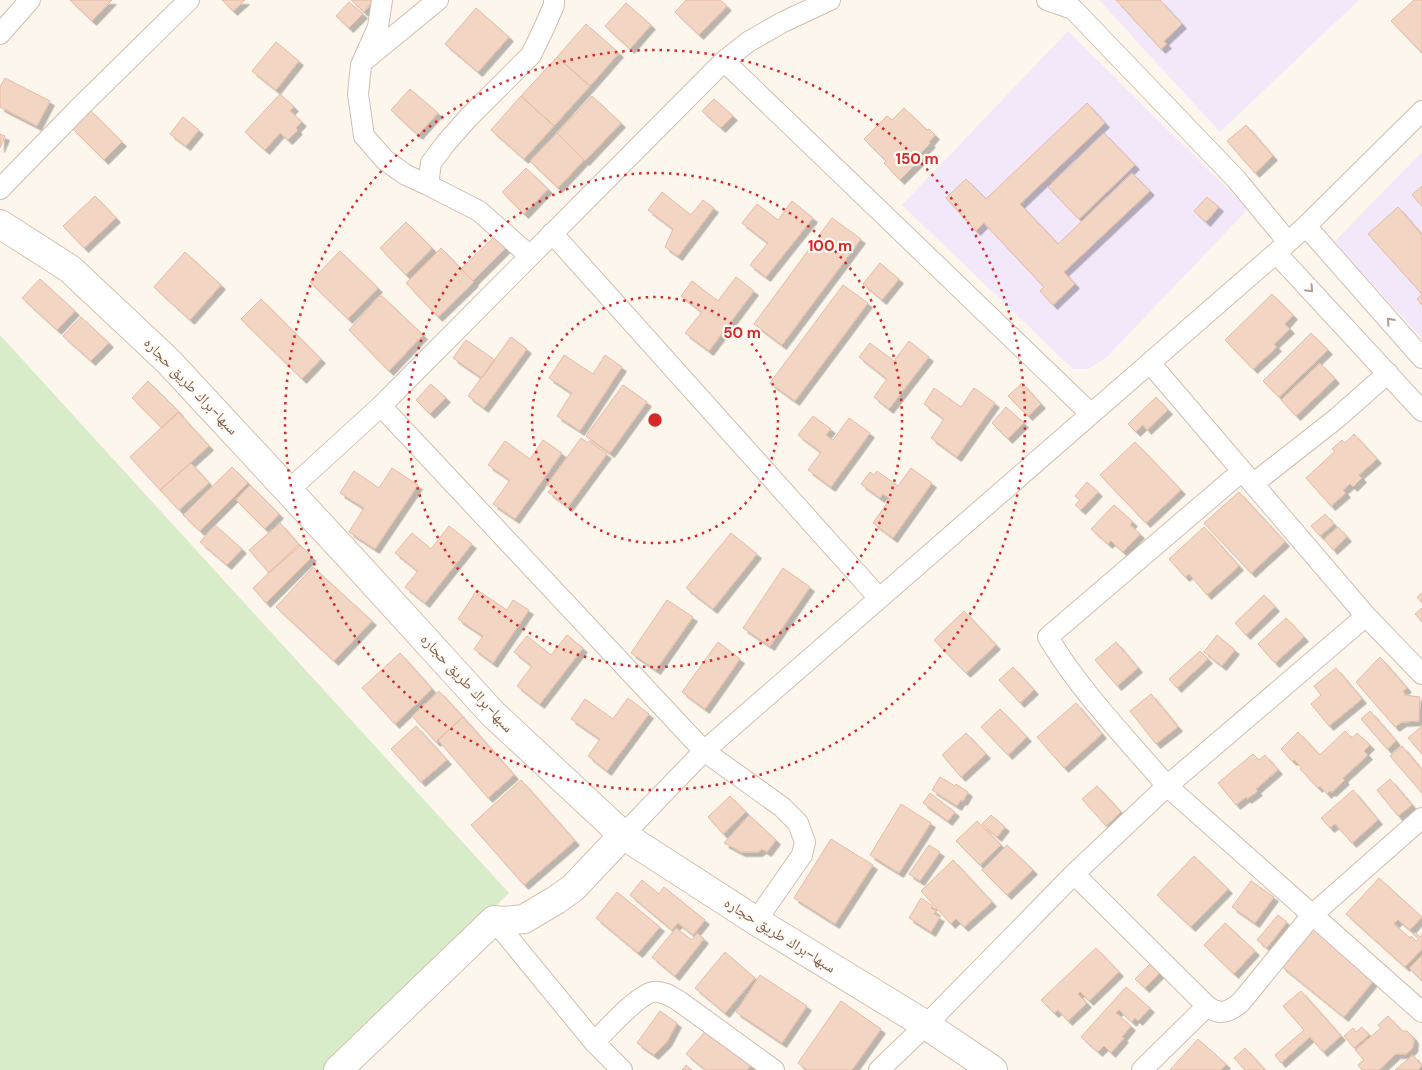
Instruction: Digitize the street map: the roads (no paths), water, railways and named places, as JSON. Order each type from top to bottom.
[{"type":"main road","name":"سبها-براك طريق حجاره","points":[[0,224],[70,269],[168,361],[492,713],[622,834],[756,921],[926,1025],[993,1070]]},
{"type":"main road","points":[[338,1070],[494,920],[524,919],[556,900],[573,888],[622,834]]},
{"type":"street","points":[[0,189],[189,0]]},
{"type":"street","points":[[382,0],[378,28],[362,62],[358,94],[364,136],[385,160],[406,175],[479,211],[530,256]]},
{"type":"street","points":[[362,62],[438,0]]},
{"type":"street","points":[[428,185],[431,163],[446,143],[468,118],[531,55],[554,5],[554,0]]},
{"type":"street","points":[[288,490],[381,406],[724,61],[748,42],[830,0]]},
{"type":"street","points":[[1047,0],[1073,9],[1236,179],[1282,248],[1422,411]]},
{"type":"street","points":[[0,34],[27,1]]},
{"type":"street","points":[[724,61],[1092,414]]},
{"type":"street","points":[[622,834],[704,751],[1282,248],[1422,111]]},
{"type":"street","points":[[1306,226],[1422,358]]},
{"type":"street","points":[[552,233],[879,598]]},
{"type":"street","points":[[1150,363],[1366,616],[1422,674]]},
{"type":"street","points":[[1388,373],[1336,418],[1248,477],[1048,637],[1068,667],[1115,726],[1167,786],[1422,1012]]},
{"type":"street","points":[[381,406],[704,751],[782,807],[798,823],[805,842],[802,855],[756,921]]},
{"type":"street","points":[[879,1070],[926,1025],[1074,874],[1167,786],[1366,616]]},
{"type":"street","points":[[1074,874],[1207,1006],[1214,1011],[1222,1013],[1236,1006],[1312,915],[1422,818]]},
{"type":"street","points":[[494,920],[594,1042],[622,1070]]},
{"type":"street","points":[[594,1042],[636,1001],[653,992],[663,993],[679,1000],[774,1070]]},
{"type":"street","points":[[1142,1070],[1207,1006]]}]
